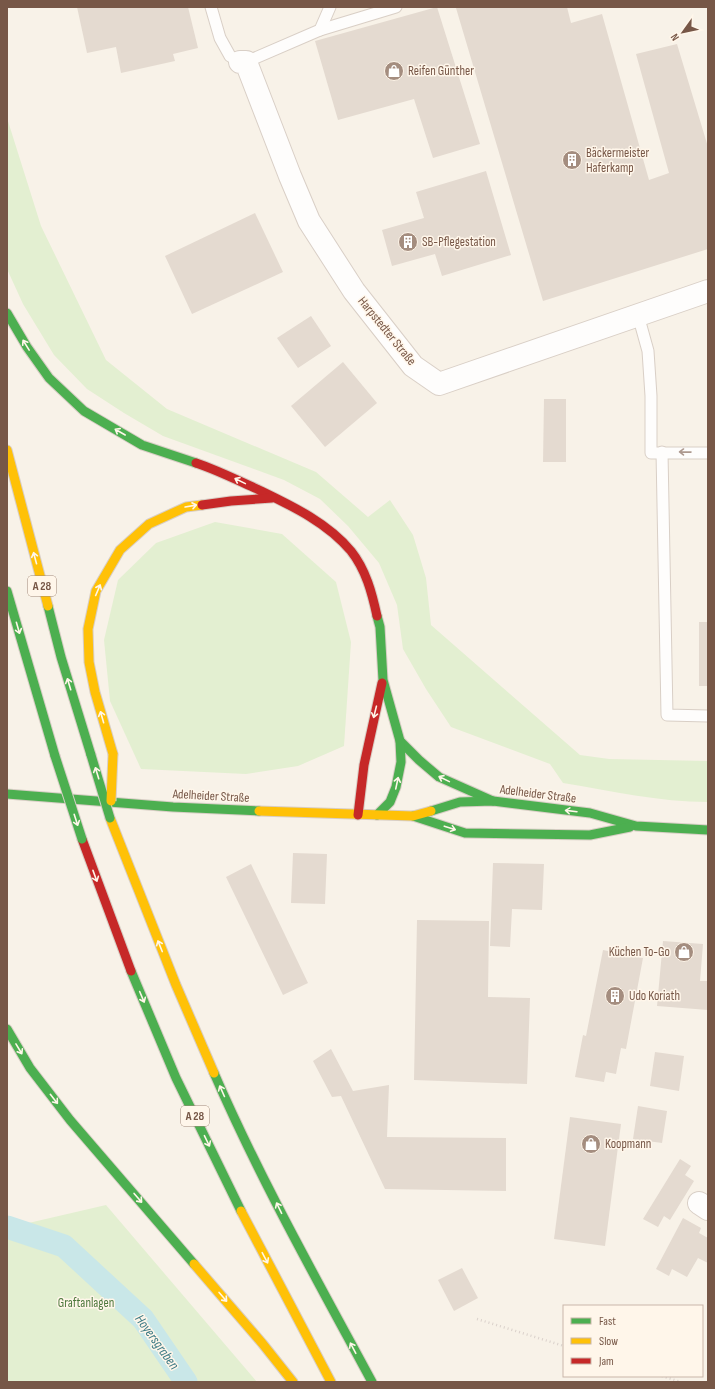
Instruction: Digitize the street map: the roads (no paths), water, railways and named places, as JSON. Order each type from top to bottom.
[{"type":"main road","points":[[7,313],[27,347],[49,378],[84,411],[142,445],[217,470],[275,498],[318,522],[336,536],[351,552],[364,572],[373,597],[380,627],[383,680],[400,741],[401,762],[396,787],[390,802],[377,816]]},
{"type":"main road","name":"A 28","points":[[7,450],[61,657],[110,818],[120,845],[176,985],[225,1098],[293,1236],[372,1382]]},
{"type":"main road","points":[[110,818],[113,754],[95,692],[89,662],[88,629],[96,591],[120,550],[149,524],[186,507],[231,500],[275,498]]},
{"type":"main road","name":"A 28","points":[[7,590],[55,756],[82,839],[127,962],[176,1078],[254,1237],[331,1382]]},
{"type":"main road","points":[[358,815],[368,743],[383,680]]},
{"type":"main road","points":[[400,741],[439,777],[493,801]]},
{"type":"main road","name":"Adelheider Straße","points":[[7,794],[173,807],[377,816],[413,816],[460,802],[493,801],[590,813],[636,826],[708,830]]},
{"type":"main road","name":"Adelheider Straße","points":[[413,816],[465,833],[590,835],[636,826]]},
{"type":"main road","points":[[7,1029],[30,1068],[70,1120],[262,1342],[293,1382]]},
{"type":"street","name":"Harpstedter Straße","points":[[243,62],[310,221],[354,291],[413,366],[439,384],[708,291]]},
{"type":"lane","points":[[211,7],[220,38],[230,56],[243,62],[320,30],[396,7]]},
{"type":"lane","points":[[320,30],[330,7]]},
{"type":"lane","points":[[638,315],[648,351],[651,396],[651,453],[708,453]]},
{"type":"lane","points":[[662,452],[667,715],[708,716]]},
{"type":"lane","points":[[590,813],[590,835]]},
{"type":"waterway","name":"Hoyersgraben","points":[[7,1227],[64,1246],[143,1319],[186,1382]]},
{"type":"place","name":"Reifen Günther","points":[[394,71]]},
{"type":"place","name":"Bäckermeister Haferkamp","points":[[572,160]]},
{"type":"place","name":"SB-Pflegestation","points":[[408,242]]},
{"type":"place","name":"Küchen To-Go","points":[[684,952]]},
{"type":"place","name":"Udo Koriath","points":[[615,996]]},
{"type":"place","name":"Koopmann","points":[[591,1144]]},
{"type":"park label","name":"Graftanlagen","points":[[86,1303]]}]
